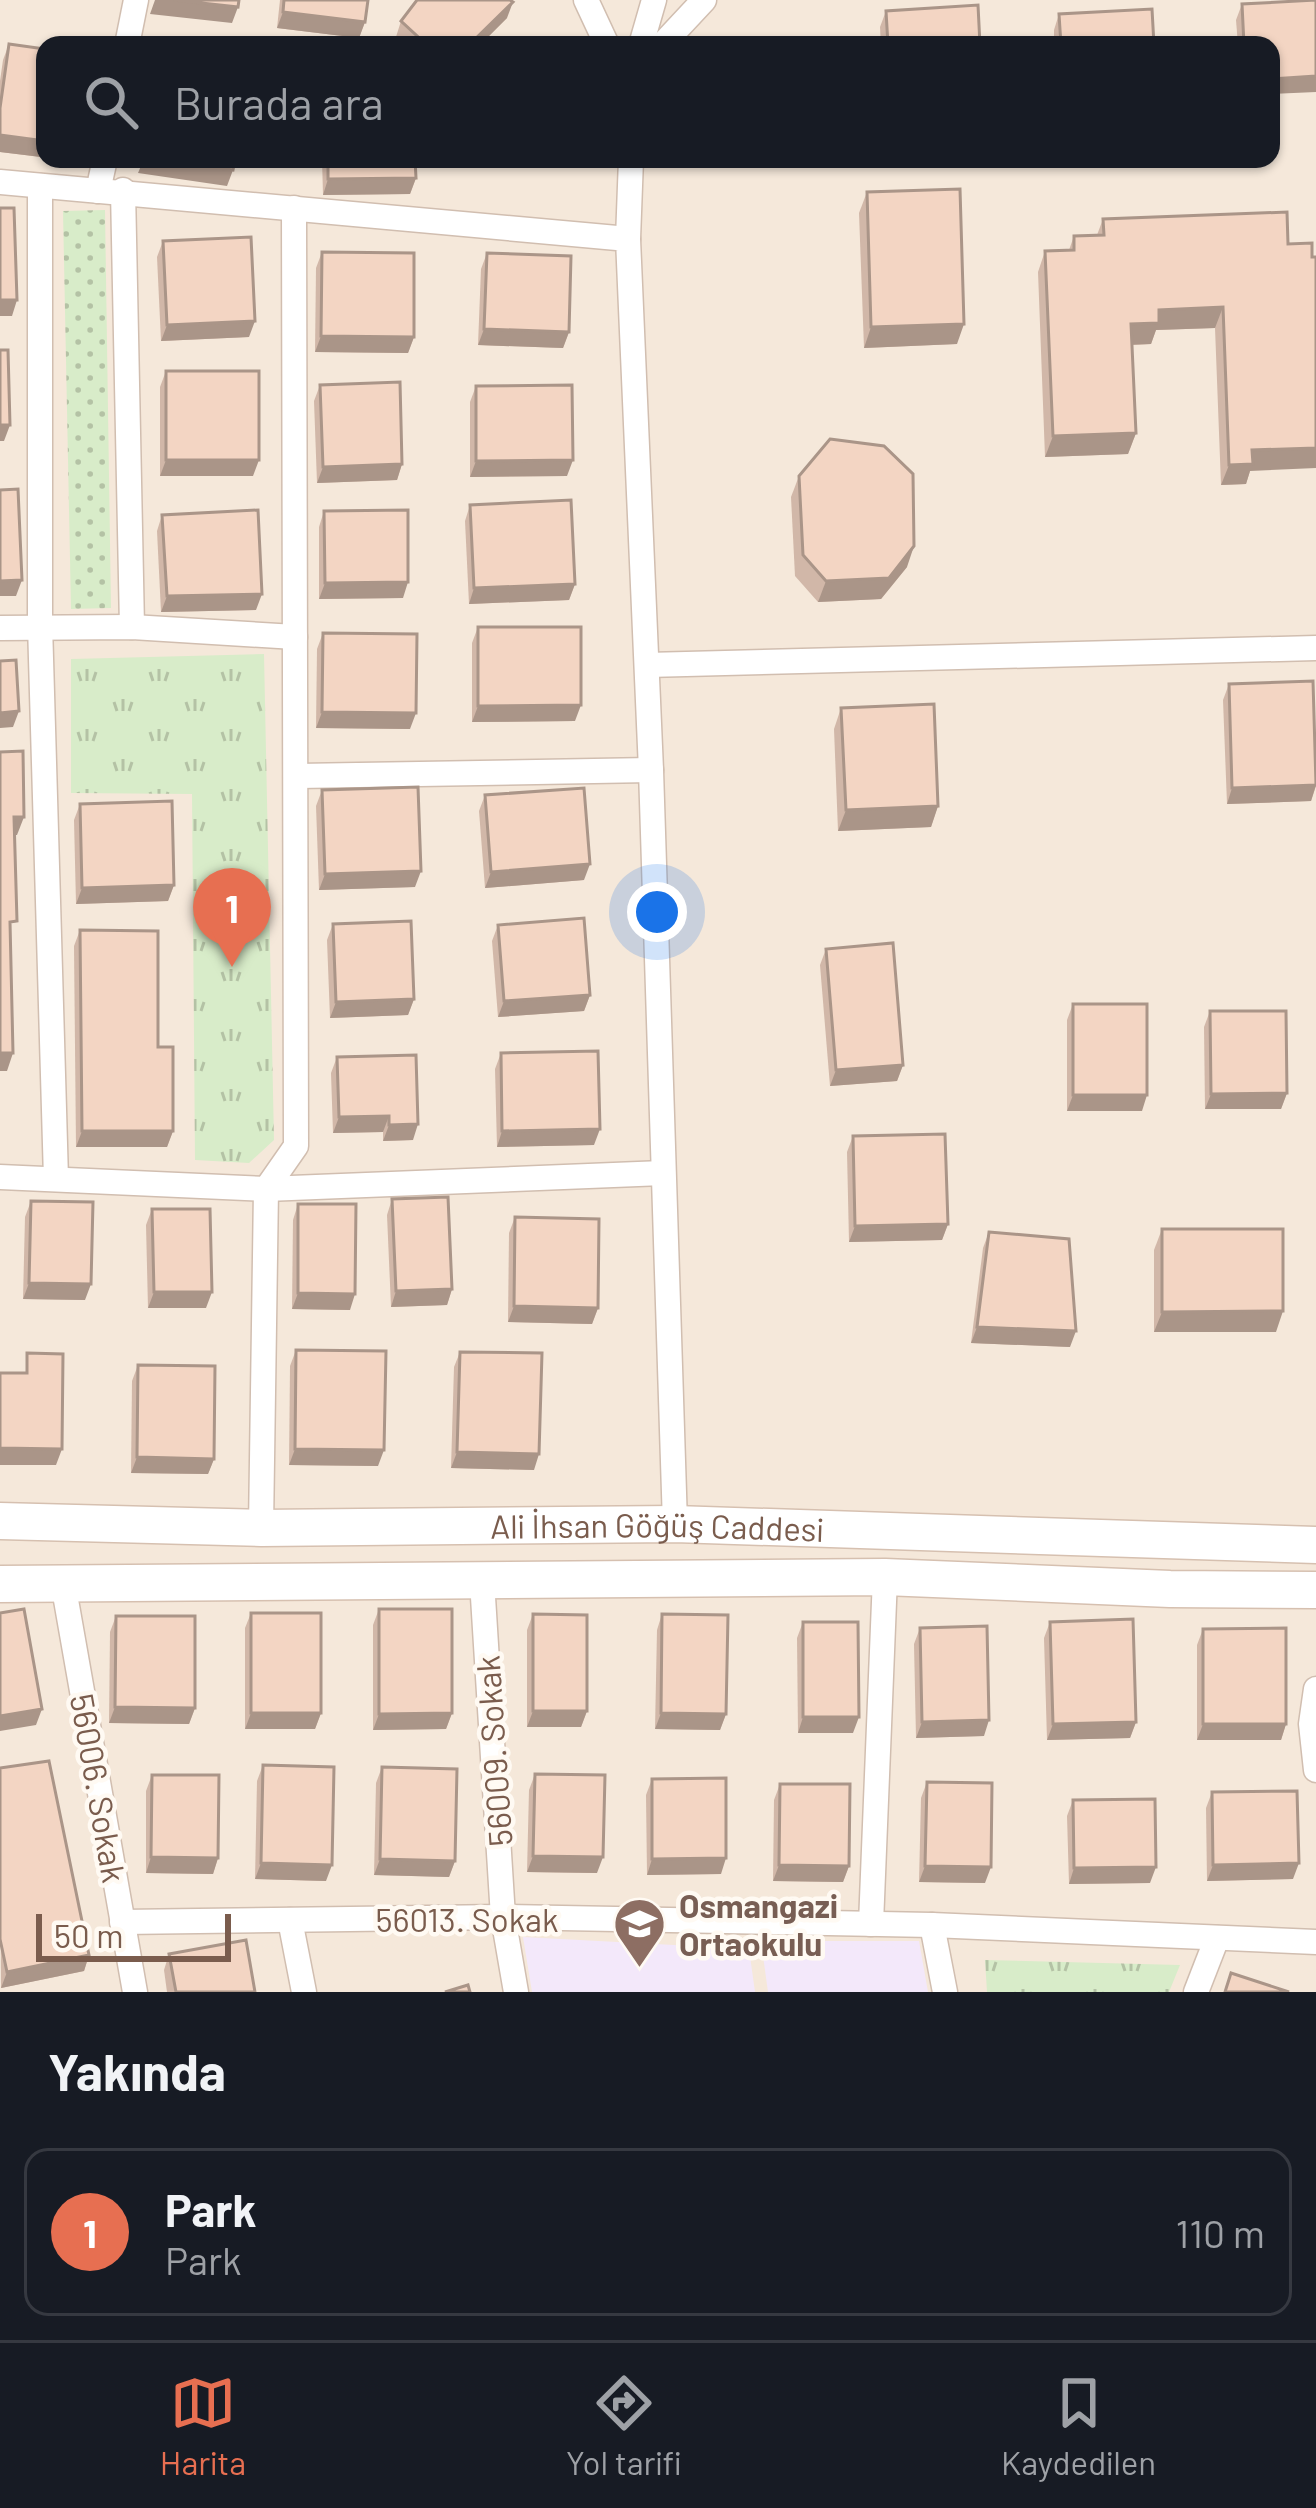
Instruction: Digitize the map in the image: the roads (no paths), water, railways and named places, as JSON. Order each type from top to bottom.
[{"type":"main road","name":"Ali İhsan Göğüş Caddesi","points":[[0,1521],[261,1528],[675,1524],[1316,1545]]},
{"type":"main road","name":"Ali İhsan Göğüş Caddesi","points":[[0,1584],[885,1576],[1170,1589],[1316,1590]]},
{"type":"street","points":[[129,36],[136,0]]},
{"type":"street","points":[[586,0],[603,36]]},
{"type":"street","points":[[644,36],[654,0]]},
{"type":"street","points":[[670,36],[704,0]]},
{"type":"street","points":[[107,168],[132,627]]},
{"type":"street","points":[[631,168],[628,239],[675,1524]]},
{"type":"street","points":[[0,182],[628,239]]},
{"type":"street","points":[[40,186],[40,625],[56,1179]]},
{"type":"street","points":[[261,1528],[266,1189],[296,1146],[294,208]]},
{"type":"street","points":[[0,628],[132,627],[295,638]]},
{"type":"street","points":[[646,665],[1316,648]]},
{"type":"street","points":[[298,776],[651,770]]},
{"type":"street","points":[[0,1177],[266,1189],[663,1173]]},
{"type":"street","points":[[872,1924],[885,1576]]},
{"type":"street","name":"56009. Sokak","points":[[482,1581],[503,1917],[516,1992]]},
{"type":"street","name":"56006. Sokak","points":[[63,1583],[136,1992]]},
{"type":"street","points":[[1316,1689],[1311,1724],[1316,1771]]},
{"type":"street","name":"56013. Sokak","points":[[122,1922],[503,1917],[932,1925],[1316,1942]]},
{"type":"street","points":[[290,1920],[304,1992]]},
{"type":"street","points":[[932,1925],[945,1992]]},
{"type":"street","points":[[1196,1992],[1217,1938]]},
{"type":"place","name":"Park","points":[[232,967]]},
{"type":"place","name":"Osmangazi Ortaokulu","points":[[640,1970]]}]
